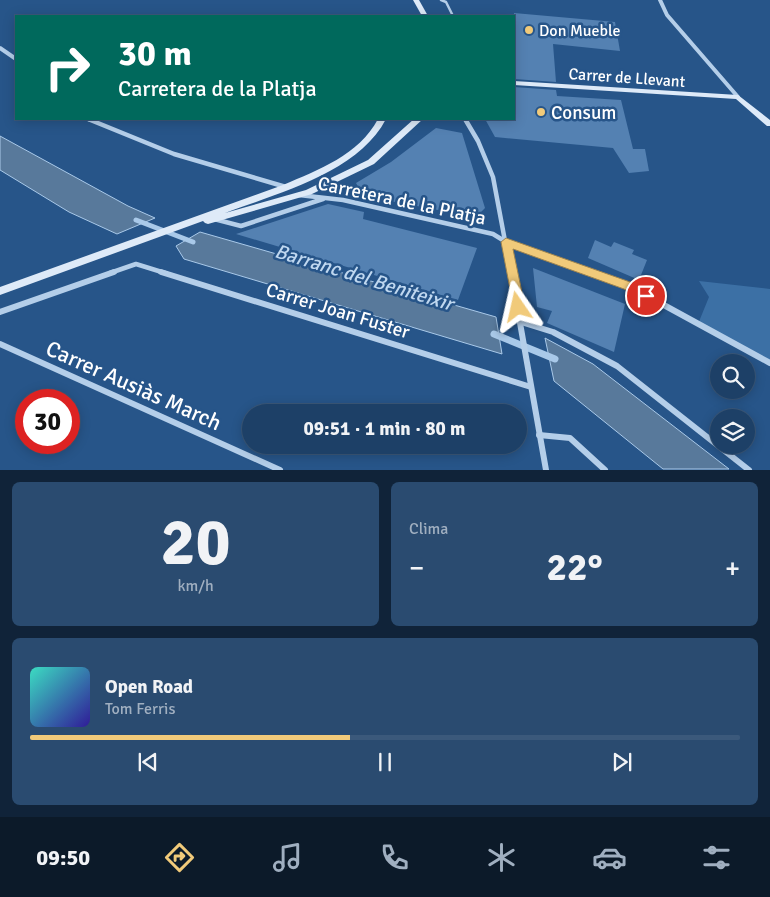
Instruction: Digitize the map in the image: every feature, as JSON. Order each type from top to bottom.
[{"type":"main road","points":[[417,2],[420,15]]},
{"type":"main road","points":[[417,2],[424,15]]},
{"type":"main road","name":"Carrer de Llevant","points":[[515,83],[738,97]]},
{"type":"main road","points":[[738,97],[770,124]]},
{"type":"main road","points":[[190,224],[326,170],[349,156],[365,142],[382,120]]},
{"type":"main road","points":[[0,291],[152,235],[299,195],[371,162],[418,120]]},
{"type":"street","points":[[660,0],[667,15],[738,97]]},
{"type":"street","points":[[0,48],[15,58]]},
{"type":"street","points":[[90,120],[174,154],[286,187]]},
{"type":"street","points":[[466,120],[478,141],[493,177],[522,325],[546,470]]},
{"type":"street","name":"Carretera de la Platja","points":[[299,195],[327,198],[493,234],[506,242],[629,286],[770,363]]},
{"type":"street","points":[[214,219],[241,226],[327,198]]},
{"type":"street","name":"Carrer Joan Fuster","points":[[0,312],[136,264],[531,387]]},
{"type":"street","points":[[522,325],[553,332],[617,366],[749,470]]},
{"type":"street","name":"Carrer Ausiàs March","points":[[0,344],[280,470]]},
{"type":"street","points":[[539,435],[570,438],[605,470]]},
{"type":"lane","points":[[441,0],[446,2],[452,15]]},
{"type":"shaded area","points":[[0,136],[128,206],[155,218],[117,234],[69,212],[0,170]]},
{"type":"shaded area","points":[[200,232],[496,317],[502,354],[184,259],[176,246]]},
{"type":"shaded area","points":[[699,281],[770,289],[770,363],[698,324],[709,297]]},
{"type":"shaded area","points":[[545,338],[593,364],[729,469],[663,469],[554,381]]},
{"type":"building","points":[[514,13],[615,22],[620,51],[553,44],[556,82],[515,79]]},
{"type":"building","points":[[515,87],[556,90],[557,96],[621,100],[633,149],[645,149],[649,171],[629,173],[613,148],[495,137],[486,120],[515,120]]},
{"type":"building","points":[[436,128],[462,133],[485,208],[476,217],[363,196],[356,183],[391,162]]},
{"type":"building","points":[[328,204],[364,212],[363,219],[477,248],[458,300],[236,234]]},
{"type":"building","points":[[595,240],[611,247],[614,242],[634,250],[632,254],[647,260],[639,280],[588,258]]},
{"type":"building","points":[[533,268],[625,304],[614,352],[547,323],[552,311],[537,307]]},
{"type":"waterway","name":"Barranc del Beniteixir","points":[[136,220],[193,242]]},
{"type":"waterway","name":"Barranc del Beniteixir","points":[[494,334],[555,359]]},
{"type":"place","name":"Don Mueble","points":[[529,30]]},
{"type":"place","name":"Consum","points":[[541,112]]},
{"type":"route","points":[[518,307],[506,242],[629,286],[646,296]]}]
